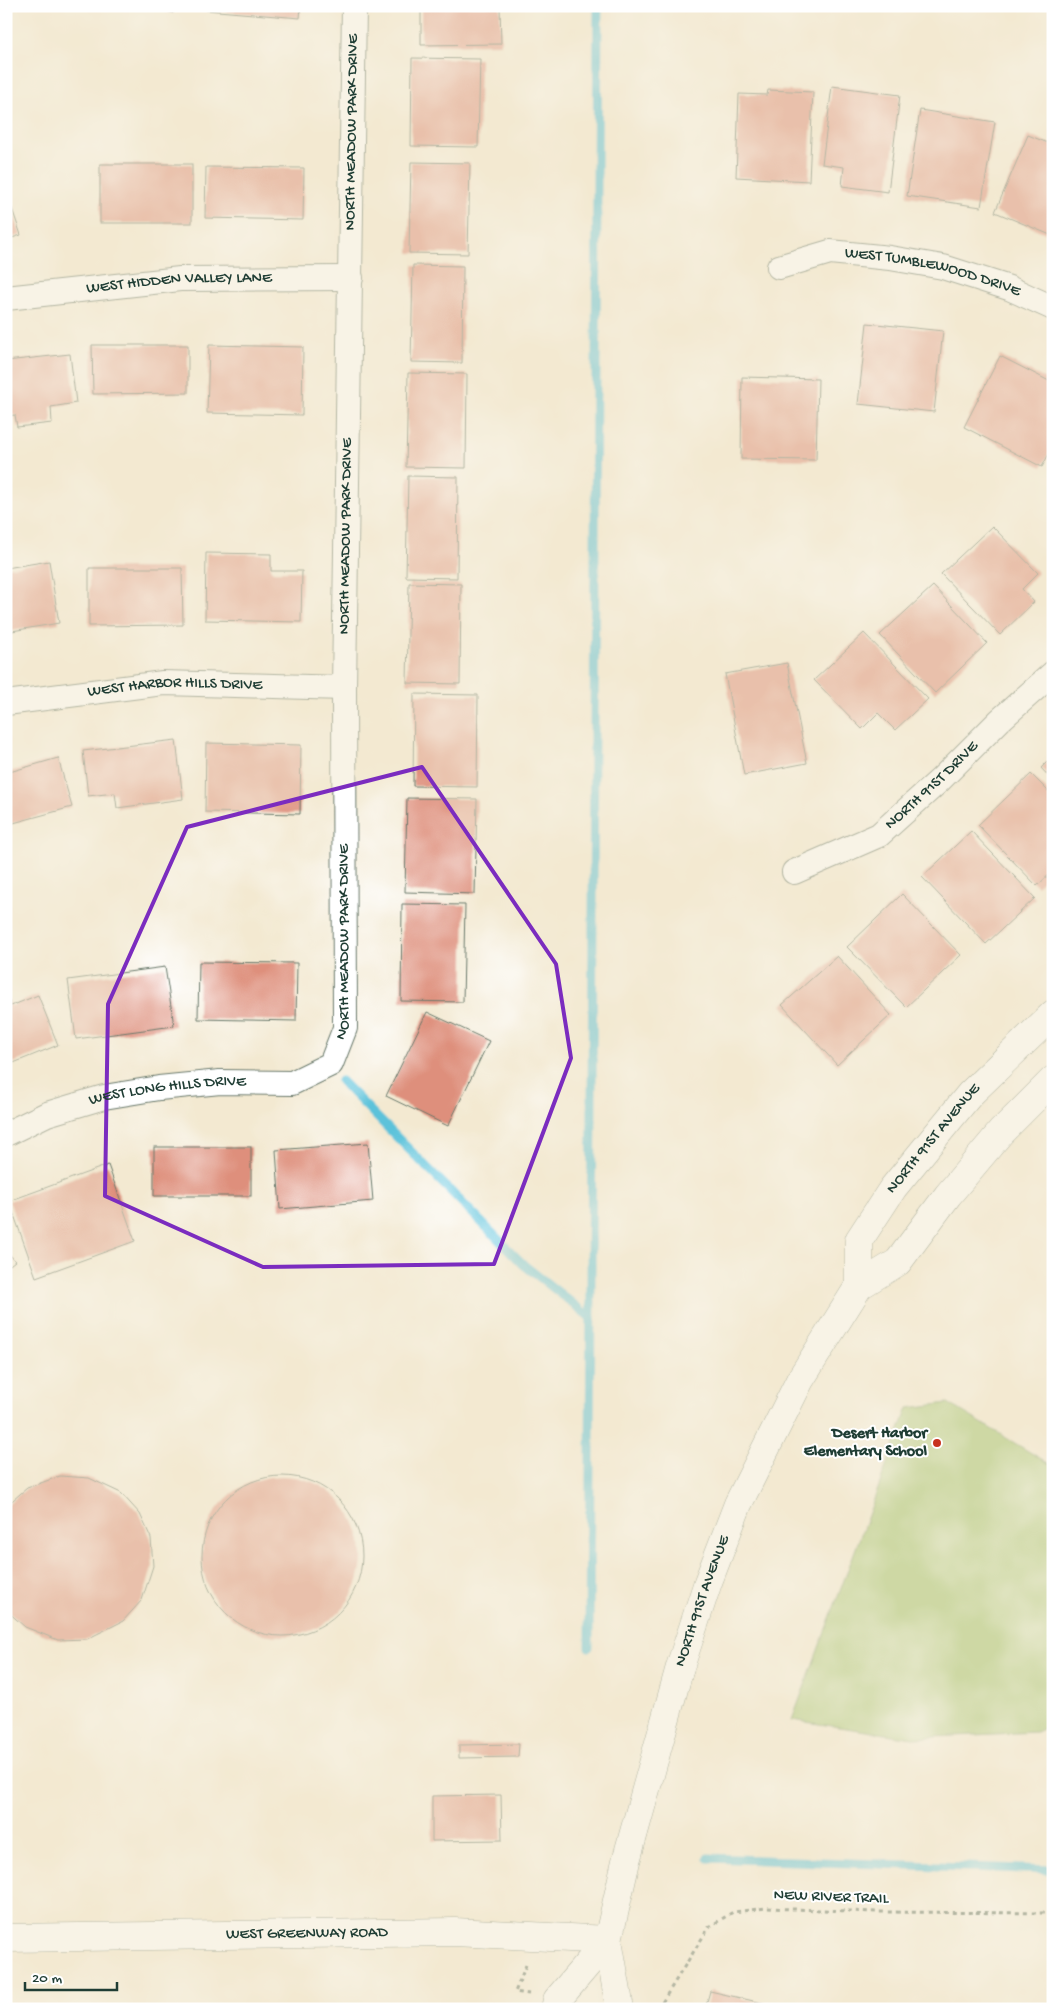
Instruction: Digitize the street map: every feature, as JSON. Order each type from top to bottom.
[{"type":"main road","name":"NORTH 91ST AVENUE","points":[[859,1286],[859,1240],[893,1188],[970,1094],[1053,1014]]},
{"type":"main road","name":"NORTH 91ST AVENUE","points":[[620,2009],[608,1940],[638,1815],[666,1717],[708,1582],[738,1504],[800,1380],[859,1286],[898,1262],[948,1195],[1001,1132],[1053,1080]]},
{"type":"main road","name":"WEST GREENWAY ROAD","points":[[6,1938],[455,1932],[608,1940]]},
{"type":"main road","name":"NORTH 91ST AVENUE","points":[[555,2009],[557,2000],[608,1940]]},
{"type":"street","name":"NORTH MEADOW PARK DRIVE","points":[[330,1064],[345,1028],[344,688],[354,6]]},
{"type":"street","name":"WEST TUMBLEWOOD DRIVE","points":[[779,267],[830,252],[890,258],[943,267],[1009,288],[1053,308]]},
{"type":"street","name":"WEST HIDDEN VALLEY LANE","points":[[6,298],[180,279],[351,278]]},
{"type":"street","name":"NORTH 91ST DRIVE","points":[[794,872],[879,835],[940,780],[1000,720],[1053,673]]},
{"type":"street","name":"WEST HARBOR HILLS DRIVE","points":[[6,703],[163,683],[344,688]]},
{"type":"street","name":"WEST LONG HILLS DRIVE","points":[[6,1134],[47,1114],[104,1097],[159,1088],[220,1082],[292,1083],[330,1064]]},
{"type":"path","name":"NEW RIVER TRAIL","points":[[658,2009],[709,1928],[733,1912],[766,1908],[876,1912],[1053,1912]]},
{"type":"highlighted area","points":[[422,767],[556,964],[571,1058],[494,1264],[263,1267],[105,1196],[108,1004],[187,827]]},
{"type":"green space","points":[[948,1403],[1053,1466],[1053,1724],[1036,1732],[913,1738],[792,1720],[908,1408]]},
{"type":"building","points":[[149,6],[175,6],[173,13]]},
{"type":"building","points":[[206,6],[301,6],[300,18],[206,10]]},
{"type":"building","points":[[421,6],[500,6],[501,44],[421,45]]},
{"type":"building","points":[[412,58],[480,59],[478,147],[411,146]]},
{"type":"building","points":[[832,86],[900,95],[888,192],[842,186],[844,167],[822,164]]},
{"type":"building","points":[[768,90],[813,92],[809,181],[736,177],[739,94],[767,95]]},
{"type":"building","points":[[920,110],[995,122],[981,207],[907,196]]},
{"type":"building","points":[[1028,135],[1053,145],[1053,236],[995,212]]},
{"type":"building","points":[[411,162],[470,163],[468,254],[409,253]]},
{"type":"building","points":[[100,164],[192,164],[192,223],[100,223]]},
{"type":"building","points":[[206,167],[304,168],[303,220],[205,218]]},
{"type":"building","points":[[6,191],[21,235],[6,240]]},
{"type":"building","points":[[413,265],[463,266],[462,363],[411,362]]},
{"type":"building","points":[[867,323],[943,331],[934,412],[858,404]]},
{"type":"building","points":[[92,345],[188,345],[188,393],[93,394]]},
{"type":"building","points":[[209,345],[303,347],[302,415],[207,413]]},
{"type":"building","points":[[70,354],[76,403],[51,407],[52,423],[17,427],[15,415],[6,416],[6,361]]},
{"type":"building","points":[[1000,356],[1053,383],[1053,446],[1042,467],[964,427]]},
{"type":"building","points":[[408,373],[467,374],[466,468],[406,467]]},
{"type":"building","points":[[742,377],[818,379],[816,460],[741,459]]},
{"type":"building","points":[[408,476],[458,477],[457,578],[406,577]]},
{"type":"building","points":[[992,526],[1038,573],[1022,589],[1034,602],[1000,635],[941,574]]},
{"type":"building","points":[[206,553],[271,554],[271,571],[302,571],[301,622],[205,620]]},
{"type":"building","points":[[49,561],[59,623],[6,632],[6,568]]},
{"type":"building","points":[[89,568],[182,568],[183,625],[89,626]]},
{"type":"building","points":[[409,583],[461,584],[460,684],[407,683]]},
{"type":"building","points":[[933,586],[987,643],[935,693],[880,635]]},
{"type":"building","points":[[864,633],[928,699],[895,730],[878,713],[862,729],[814,680]]},
{"type":"building","points":[[787,663],[807,763],[744,775],[725,674]]},
{"type":"building","points":[[414,694],[478,695],[477,787],[413,786]]},
{"type":"building","points":[[176,740],[183,799],[117,808],[115,793],[88,796],[83,751]]},
{"type":"building","points":[[206,743],[301,745],[300,814],[205,812]]},
{"type":"building","points":[[1053,756],[1053,781],[1041,768]]},
{"type":"building","points":[[58,758],[72,807],[6,825],[6,773]]},
{"type":"building","points":[[1031,774],[1053,796],[1053,871],[1037,886],[978,825]]},
{"type":"building","points":[[407,798],[477,799],[475,894],[405,892]]},
{"type":"building","points":[[971,831],[1035,898],[986,944],[922,877]]},
{"type":"building","points":[[902,894],[961,955],[906,1007],[847,947]]},
{"type":"building","points":[[402,904],[465,905],[463,1002],[401,1001]]},
{"type":"building","points":[[837,956],[891,1015],[837,1065],[782,1005]]},
{"type":"building","points":[[199,962],[297,963],[296,1021],[198,1019]]},
{"type":"building","points":[[165,967],[174,1026],[76,1039],[68,980]]},
{"type":"building","points":[[6,995],[11,1006],[38,995],[58,1045],[6,1066]]},
{"type":"building","points":[[427,1012],[489,1041],[448,1126],[386,1096]]},
{"type":"building","points":[[368,1143],[373,1201],[280,1209],[276,1150]]},
{"type":"building","points":[[154,1147],[251,1147],[251,1196],[154,1196]]},
{"type":"building","points":[[108,1165],[135,1241],[36,1277],[9,1201]]},
{"type":"building","points":[[6,1250],[15,1261],[6,1268]]},
{"type":"building","points":[[60,1476],[89,1478],[121,1493],[140,1514],[151,1538],[153,1566],[142,1600],[123,1621],[87,1639],[58,1640],[25,1627],[6,1610],[6,1506],[27,1488]]},
{"type":"building","points":[[274,1476],[290,1476],[320,1485],[339,1499],[356,1525],[362,1548],[362,1564],[356,1587],[339,1613],[320,1627],[305,1633],[290,1636],[274,1636],[244,1627],[220,1607],[211,1594],[205,1579],[202,1564],[202,1548],[211,1518],[231,1494],[244,1485],[259,1479]]},
{"type":"building","points":[[519,1744],[518,1757],[459,1758],[459,1745]]},
{"type":"building","points":[[501,1795],[502,1840],[432,1841],[432,1796]]},
{"type":"building","points":[[710,1991],[784,2008],[705,2009]]},
{"type":"waterway","points":[[589,1647],[598,6]]},
{"type":"waterway","points":[[341,1081],[524,1265],[591,1318]]},
{"type":"waterway","points":[[708,1858],[1053,1870]]},
{"type":"place","name":"Desert Harbor Elementary School","points":[[937,1443]]}]
